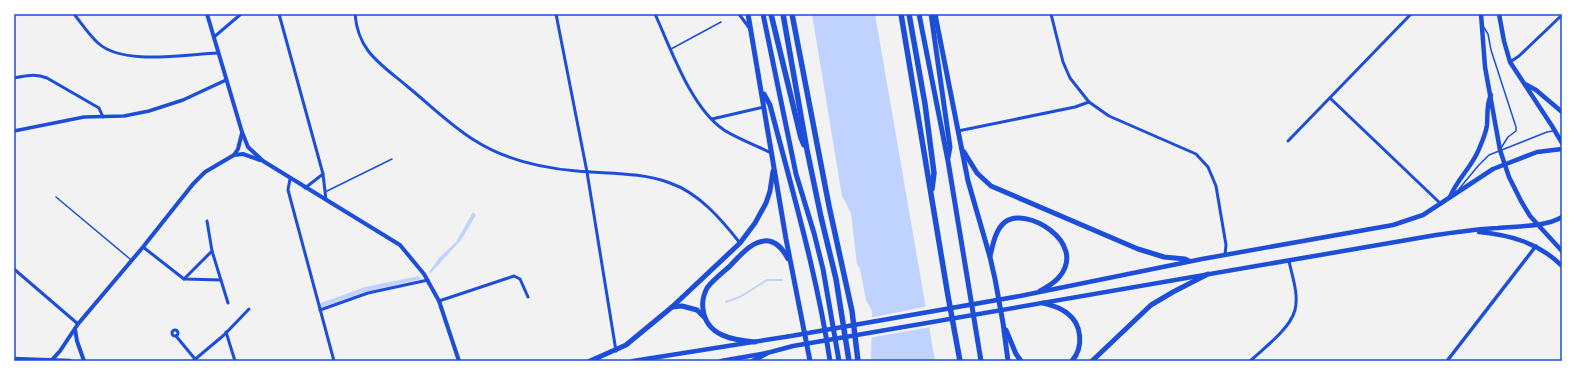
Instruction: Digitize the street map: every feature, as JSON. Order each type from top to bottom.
[{"type":"highway","points":[[748,14],[773,166],[810,360]]},
{"type":"highway","points":[[763,14],[796,174],[823,269],[839,361]]},
{"type":"highway","points":[[771,14],[801,138],[807,150]]},
{"type":"highway","points":[[783,14],[807,150],[843,314],[849,361]]},
{"type":"highway","points":[[792,14],[829,206],[852,311],[858,361]]},
{"type":"highway","points":[[901,14],[960,361]]},
{"type":"highway","points":[[909,14],[934,173],[932,198]]},
{"type":"highway","points":[[919,14],[948,161],[981,361]]},
{"type":"highway","points":[[931,14],[950,147],[948,161]]},
{"type":"highway","points":[[935,14],[968,181],[995,279],[1008,361]]},
{"type":"highway","points":[[762,92],[770,105],[805,236],[830,361]]},
{"type":"highway","points":[[961,147],[972,167],[991,186],[1138,249],[1189,261]]},
{"type":"highway","points":[[590,361],[616,351],[626,345],[672,307],[740,243],[755,223],[766,203],[770,192],[773,166]]},
{"type":"highway","points":[[990,257],[996,235],[1006,222],[1013,218],[1022,218],[1046,227],[1062,240],[1067,259],[1064,269],[1055,281],[1040,291]]},
{"type":"highway","points":[[704,318],[704,298],[707,288],[752,245],[764,241],[776,244],[783,250],[791,266]]},
{"type":"highway","points":[[1092,361],[1151,305],[1208,274]]},
{"type":"highway","points":[[1043,303],[1054,306],[1068,313],[1077,326],[1080,334],[1080,344],[1077,354],[1072,361]]},
{"type":"highway","points":[[672,307],[682,306],[697,310],[718,334],[733,339],[755,342]]},
{"type":"highway","points":[[1003,323],[1016,354],[1021,361]]},
{"type":"highway","points":[[753,361],[767,353]]},
{"type":"main road","points":[[207,14],[242,132],[248,147],[263,161],[290,179],[400,245],[428,280],[439,300],[459,361]]},
{"type":"main road","points":[[1480,14],[1486,66],[1500,150],[1509,177],[1521,201],[1538,224],[1562,251]]},
{"type":"main road","points":[[1499,14],[1510,62],[1562,143]]},
{"type":"main road","points":[[1524,84],[1536,90],[1562,112]]},
{"type":"main road","points":[[1449,198],[1454,188],[1471,166],[1479,150],[1487,127],[1488,100],[1491,95]]},
{"type":"main road","points":[[234,155],[238,148],[242,132]]},
{"type":"main road","points":[[633,361],[791,336],[1020,296],[1189,261],[1393,225],[1423,215],[1477,179],[1505,164],[1537,152],[1562,150]]},
{"type":"main road","points":[[51,360],[60,352],[77,326],[193,184],[205,172],[234,155],[243,154],[263,161]]},
{"type":"main road","points":[[721,361],[767,353],[793,346],[1289,260],[1468,230],[1552,222],[1562,218]]},
{"type":"main road","points":[[1468,230],[1502,234],[1524,241],[1536,246],[1551,256],[1562,266]]},
{"type":"main road","points":[[77,326],[77,341],[84,361]]},
{"type":"main road","points":[[14,359],[70,361]]},
{"type":"street","points":[[74,14],[98,43],[111,51],[122,54],[138,56],[168,56],[218,53]]},
{"type":"street","points":[[214,37],[241,14]]},
{"type":"street","points":[[279,14],[323,174],[326,200]]},
{"type":"street","points":[[355,14],[357,30],[362,42],[376,60],[473,140],[509,158],[528,164],[553,169],[654,178],[669,182],[687,190],[719,218],[740,243]]},
{"type":"street","points":[[556,14],[586,172],[616,351]]},
{"type":"street","points":[[655,14],[693,96],[712,120],[724,130],[771,153]]},
{"type":"street","points":[[739,14],[752,32]]},
{"type":"street","points":[[1051,14],[1063,62],[1070,78],[1089,102],[1109,116],[1196,154],[1208,167],[1216,186],[1226,245],[1225,255]]},
{"type":"street","points":[[1288,141],[1411,14]]},
{"type":"street","points":[[1510,62],[1519,56],[1562,15]]},
{"type":"street","points":[[14,78],[40,75],[47,78],[100,108],[103,117]]},
{"type":"street","points":[[14,131],[84,117],[124,116],[153,110],[183,100],[226,80]]},
{"type":"street","points":[[1330,98],[1440,204]]},
{"type":"street","points":[[958,131],[1075,107],[1089,102]]},
{"type":"street","points":[[712,120],[764,107]]},
{"type":"street","points":[[305,188],[323,174]]},
{"type":"street","points":[[290,179],[288,190],[334,361]]},
{"type":"street","points":[[207,221],[212,251],[228,303]]},
{"type":"street","points":[[1447,361],[1536,246]]},
{"type":"street","points":[[143,247],[184,279],[221,280]]},
{"type":"street","points":[[184,279],[212,251]]},
{"type":"street","points":[[1250,361],[1288,324],[1295,310],[1296,292],[1289,260]]},
{"type":"street","points":[[14,269],[77,326]]},
{"type":"street","points":[[439,300],[514,276],[520,279],[528,297]]},
{"type":"street","points":[[320,310],[368,293],[428,280]]},
{"type":"street","points":[[176,336],[194,360],[250,309]]},
{"type":"street","points":[[225,333],[235,361]]},
{"type":"lane","points":[[671,49],[721,22]]},
{"type":"lane","points":[[1481,23],[1488,34],[1491,50],[1516,127],[1516,131],[1508,137],[1500,150]]},
{"type":"lane","points":[[1458,192],[1478,166],[1489,156],[1500,150],[1547,132],[1555,131]]},
{"type":"lane","points":[[325,192],[392,159]]},
{"type":"lane","points":[[56,197],[132,260]]},
{"type":"water","points":[[812,14],[875,14],[935,361],[871,360],[872,311],[866,300],[860,269],[857,264],[851,213],[842,196]]},
{"type":"water","points":[[473,212],[476,215],[461,240],[430,274],[429,272],[439,258],[456,242]]},
{"type":"water","points":[[419,276],[421,279],[365,292],[319,308],[318,304],[365,287]]},
{"type":"pier","points":[[928,306],[931,327],[869,338],[870,318]]},
{"type":"waterway","points":[[726,302],[740,297],[767,280],[782,280]]}]
